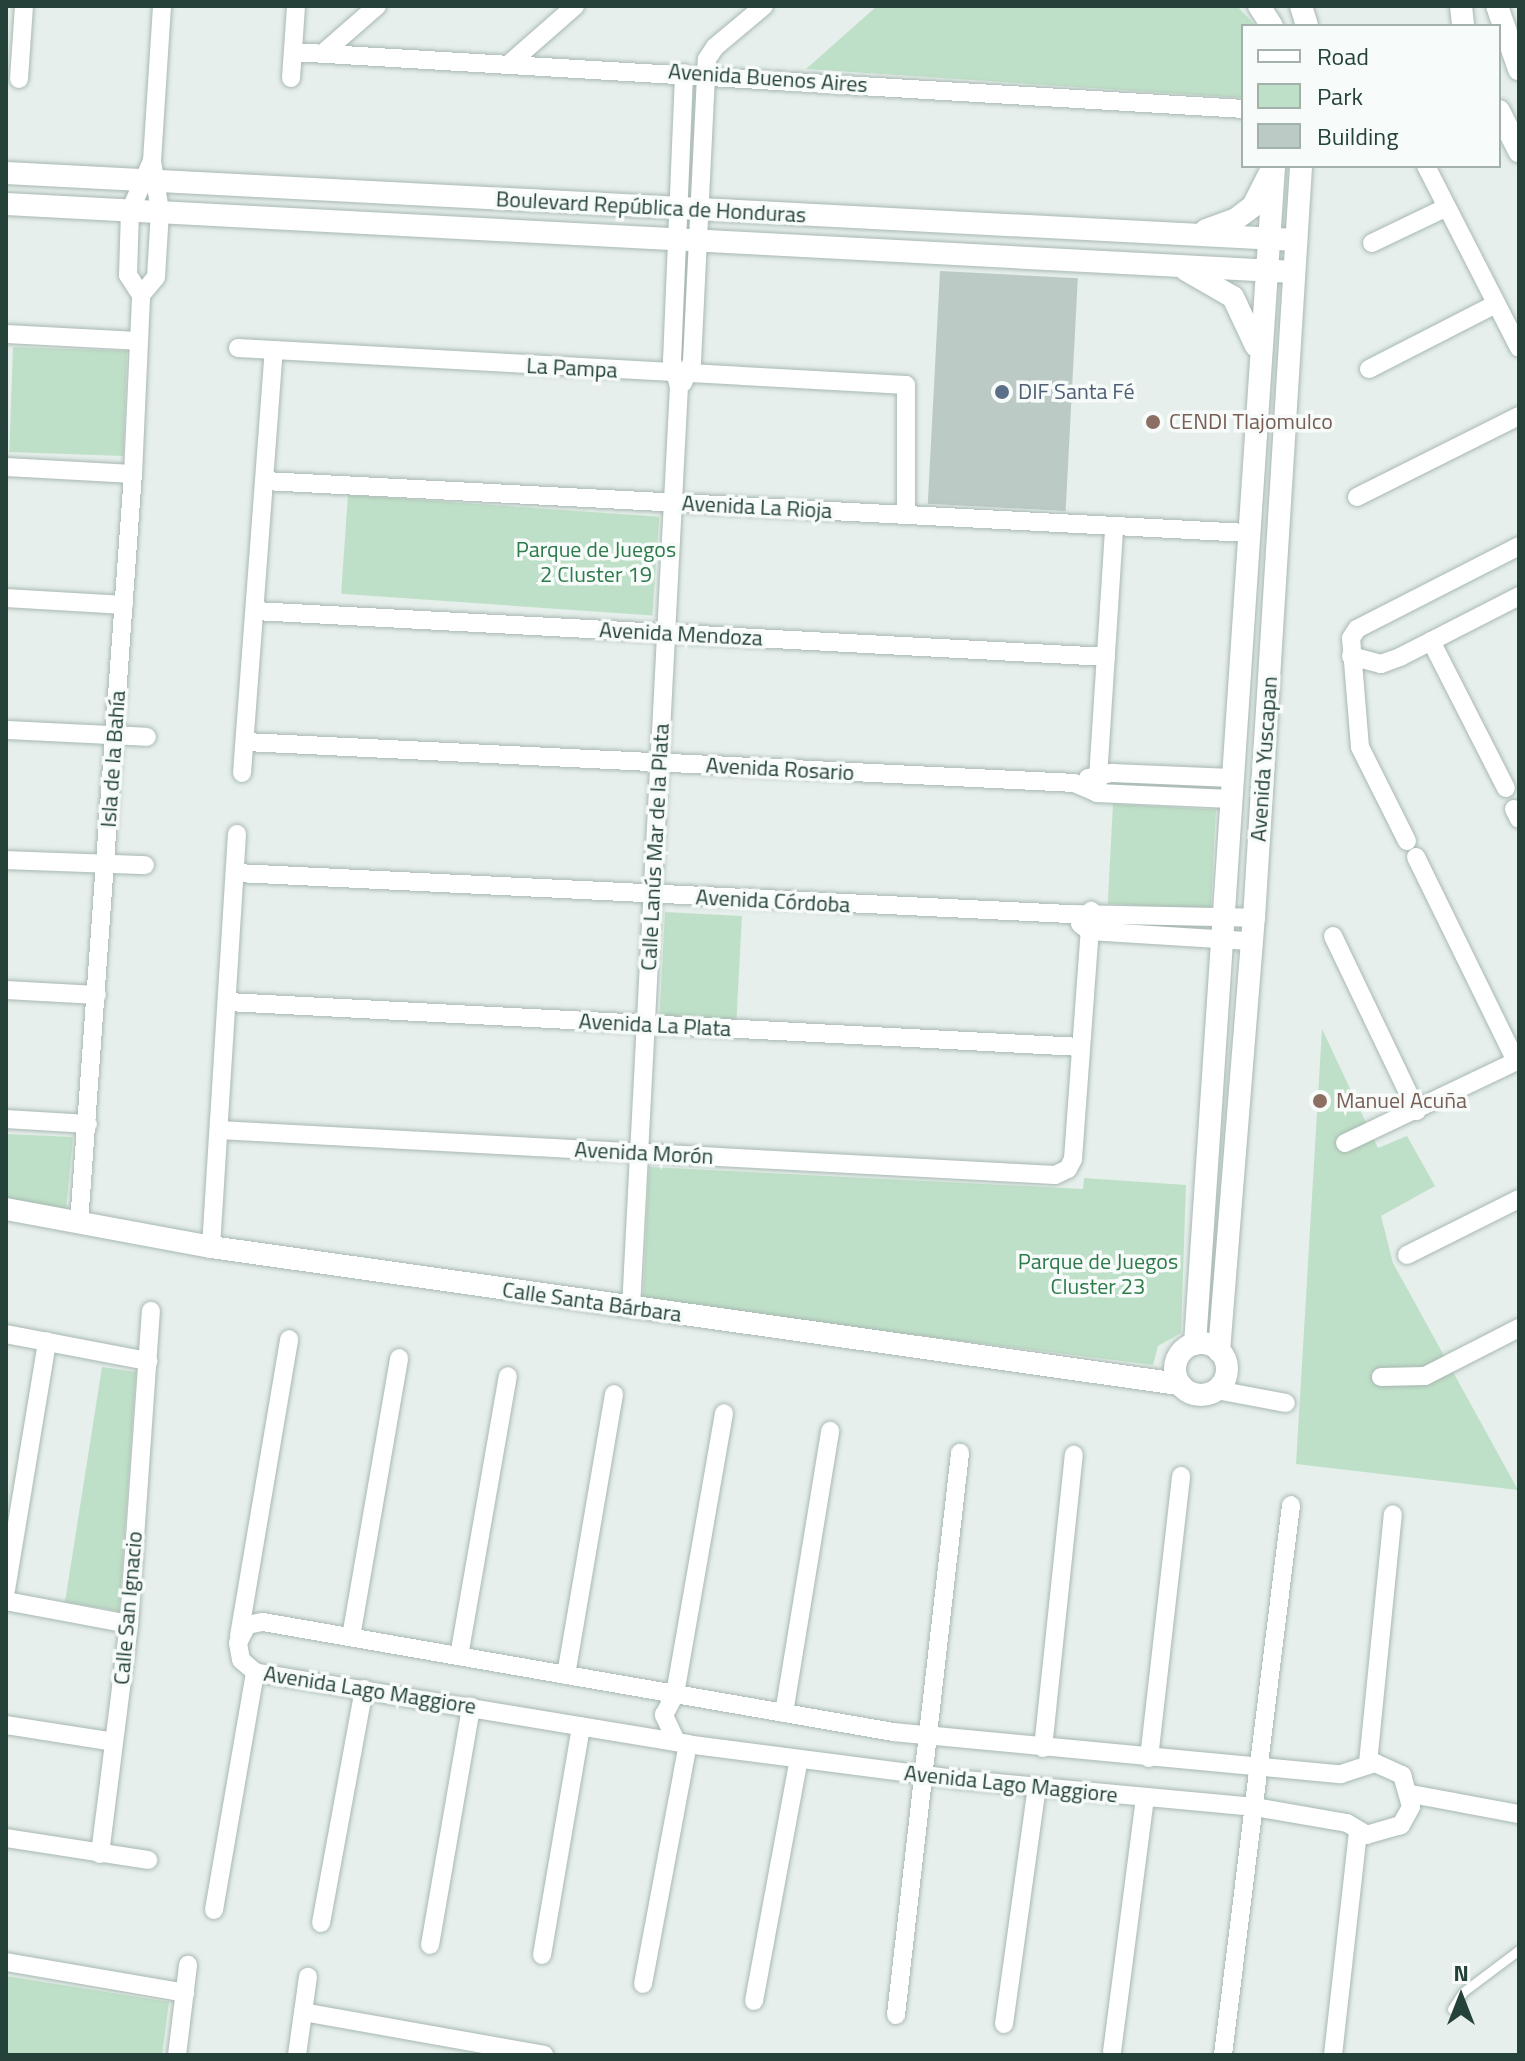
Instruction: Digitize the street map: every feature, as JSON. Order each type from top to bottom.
[{"type":"street","points":[[19,79],[14,42],[24,6]]},
{"type":"street","name":"Isla de la Bahía","points":[[79,1223],[133,474],[141,295],[156,277],[160,211],[150,175],[162,6]]},
{"type":"street","points":[[291,78],[296,6]]},
{"type":"street","points":[[322,54],[377,6]]},
{"type":"street","points":[[509,64],[575,6]]},
{"type":"street","name":"Calle Lanús Mar de la Plata","points":[[689,209],[706,74],[715,47],[764,6]]},
{"type":"street","points":[[1259,6],[1271,24]]},
{"type":"street","points":[[1497,6],[1519,69]]},
{"type":"street","name":"Avenida Buenos Aires","points":[[293,52],[706,74],[1241,109]]},
{"type":"street","name":"Calle Lanús Mar de la Plata","points":[[631,1308],[688,241],[684,73]]},
{"type":"street","points":[[1501,115],[1519,151]]},
{"type":"street","points":[[1174,234],[1217,228],[1236,219],[1258,199],[1272,168]]},
{"type":"street","name":"Avenida Yuscapan","points":[[1195,1344],[1220,926],[1273,168]]},
{"type":"street","name":"Avenida Yuscapan","points":[[1219,1351],[1254,918],[1301,168]]},
{"type":"street","points":[[1427,168],[1519,348]]},
{"type":"street","name":"Boulevard República de Honduras","points":[[6,173],[150,175],[689,209],[1296,240]]},
{"type":"street","name":"Isla de la Bahía","points":[[141,295],[128,275],[130,211],[150,175]]},
{"type":"street","name":"Boulevard República de Honduras","points":[[6,204],[1294,272]]},
{"type":"street","points":[[1372,243],[1447,207]]},
{"type":"street","points":[[1173,266],[1233,297],[1254,331],[1260,369]]},
{"type":"street","points":[[1369,369],[1496,304]]},
{"type":"street","points":[[6,334],[138,341]]},
{"type":"street","name":"La Pampa","points":[[238,348],[680,379],[906,385],[906,515]]},
{"type":"street","points":[[242,773],[274,350]]},
{"type":"street","points":[[1357,497],[1519,416]]},
{"type":"street","points":[[6,467],[133,474]]},
{"type":"street","name":"Avenida La Rioja","points":[[265,481],[1249,533]]},
{"type":"street","points":[[1097,793],[1114,527]]},
{"type":"street","points":[[1345,1143],[1517,1061],[1360,747],[1351,656],[1357,629],[1519,546]]},
{"type":"street","points":[[1351,656],[1381,664],[1519,596]]},
{"type":"street","points":[[6,598],[124,605]]},
{"type":"street","name":"Avenida Mendoza","points":[[255,611],[1106,657]]},
{"type":"street","points":[[1431,641],[1506,788]]},
{"type":"street","points":[[6,730],[147,737]]},
{"type":"street","name":"Avenida Rosario","points":[[246,742],[1074,783],[1097,793],[1232,788]]},
{"type":"street","name":"Avenida Rosario","points":[[1074,783],[1098,774],[1232,788]]},
{"type":"street","points":[[211,1247],[237,873],[237,834]]},
{"type":"street","points":[[6,860],[106,866],[145,865]]},
{"type":"street","name":"Avenida Córdoba","points":[[237,873],[1070,914],[1091,911],[1220,926],[1250,941]]},
{"type":"street","points":[[1081,1047],[1091,911]]},
{"type":"street","points":[[1070,914],[1089,931]]},
{"type":"street","name":"Avenida Córdoba","points":[[1089,931],[1220,926],[1254,918]]},
{"type":"street","points":[[1333,936],[1417,1111]]},
{"type":"street","points":[[6,990],[97,995]]},
{"type":"street","name":"Avenida La Plata","points":[[228,1002],[1081,1047]]},
{"type":"street","name":"Avenida Morón","points":[[219,1130],[1055,1175],[1068,1169],[1081,1047]]},
{"type":"street","points":[[6,1119],[88,1124]]},
{"type":"street","points":[[1407,1255],[1519,1199]]},
{"type":"street","name":"Calle Santa Bárbara","points":[[6,1209],[211,1247],[1179,1384]]},
{"type":"street","name":"Calle San Ignacio","points":[[100,1854],[129,1624],[151,1311]]},
{"type":"street","points":[[1381,1377],[1425,1376],[1519,1328]]},
{"type":"street","points":[[6,1334],[148,1361]]},
{"type":"street","points":[[238,1643],[289,1339]]},
{"type":"street","points":[[6,1590],[47,1341]]},
{"type":"street","points":[[1217,1390],[1227,1366],[1219,1351],[1195,1344],[1176,1360],[1179,1384],[1192,1394],[1217,1390],[1286,1403]]},
{"type":"street","points":[[351,1637],[399,1358]]},
{"type":"street","points":[[459,1656],[508,1376]]},
{"type":"street","points":[[566,1675],[614,1394]]},
{"type":"street","points":[[643,1984],[682,1742],[664,1715],[675,1694],[724,1413]]},
{"type":"street","points":[[784,1713],[830,1431]]},
{"type":"street","points":[[896,2015],[960,1453]]},
{"type":"street","points":[[1043,1748],[1074,1455]]},
{"type":"street","points":[[1149,1758],[1181,1476]]},
{"type":"street","points":[[1223,2055],[1291,1505]]},
{"type":"street","points":[[1393,1514],[1368,1763],[1390,1766],[1402,1775],[1411,1794],[1519,1814]]},
{"type":"street","points":[[6,1601],[129,1624]]},
{"type":"street","name":"Avenida Lago Maggiore","points":[[1368,1763],[1341,1774],[1259,1769],[928,1736],[257,1621],[242,1631],[238,1643],[241,1660],[255,1672],[799,1759],[1037,1787],[1255,1807],[1347,1823],[1358,1832],[1386,1833],[1401,1825],[1411,1794]]},
{"type":"street","points":[[214,1910],[255,1672]]},
{"type":"street","points":[[321,1923],[364,1689]]},
{"type":"street","points":[[430,1945],[471,1707]]},
{"type":"street","points":[[6,1725],[114,1742]]},
{"type":"street","points":[[542,1955],[581,1726]]},
{"type":"street","points":[[754,2001],[799,1759]]},
{"type":"street","points":[[1004,2024],[1037,1787]]},
{"type":"street","points":[[1112,2052],[1145,1798]]},
{"type":"street","points":[[1333,2055],[1358,1832]]},
{"type":"street","points":[[6,1838],[148,1860]]},
{"type":"street","points":[[6,1962],[185,1993]]},
{"type":"street","points":[[177,2055],[188,1965]]},
{"type":"street","points":[[297,2055],[308,1977]]},
{"type":"street","points":[[303,2012],[544,2055]]},
{"type":"lane","points":[[1452,2009],[1463,1992],[1519,1950]]},
{"type":"green space","points":[[877,6],[1237,6],[1254,24],[1241,24],[1241,98],[806,69]]},
{"type":"green space","points":[[13,347],[127,351],[123,456],[9,452]]},
{"type":"green space","name":"Parque de Juegos 2 Cluster 19","points":[[348,495],[659,517],[652,616],[341,594]]},
{"type":"green space","points":[[1113,804],[1216,809],[1211,909],[1108,904]]},
{"type":"green space","points":[[665,912],[742,916],[736,1021],[660,1017]]},
{"type":"green space","points":[[1322,1029],[1378,1148],[1407,1136],[1435,1186],[1381,1216],[1393,1263],[1518,1490],[1296,1464]]},
{"type":"green space","points":[[6,1134],[73,1137],[66,1210],[6,1198]]},
{"type":"green space","name":"Parque de Juegos Cluster 23","points":[[649,1167],[1083,1189],[1084,1178],[1186,1185],[1181,1333],[1158,1346],[1153,1365],[643,1301]]},
{"type":"green space","points":[[102,1367],[136,1372],[119,1611],[65,1602]]},
{"type":"green space","points":[[6,1976],[169,2002],[162,2055],[6,2055]]},
{"type":"building","name":"DIF Santa Fé","points":[[940,271],[1078,278],[1066,511],[928,504]]},
{"type":"place","name":"DIF Santa Fé","points":[[1002,392]]},
{"type":"place","name":"CENDI Tlajomulco","points":[[1153,422]]},
{"type":"place","name":"Manuel Acuña","points":[[1320,1101]]}]
